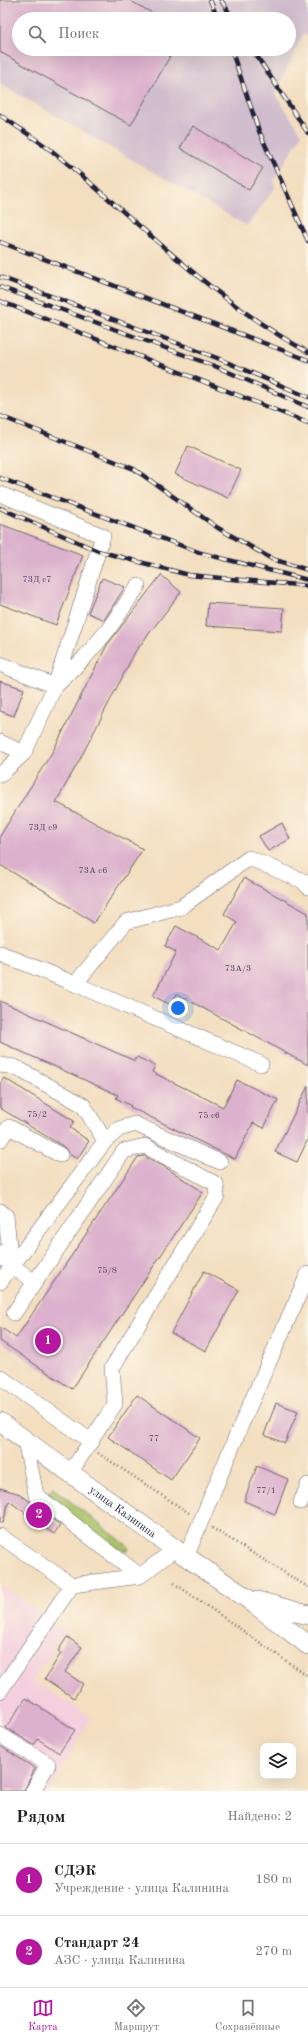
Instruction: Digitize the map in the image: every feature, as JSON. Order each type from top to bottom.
[{"type":"main road","name":"улица Калинина","points":[[0,1422],[180,1553],[248,1599],[308,1645]]},
{"type":"main road","name":"улица Калинина","points":[[248,1599],[308,1632]]},
{"type":"main road","points":[[248,1599],[308,1615]]},
{"type":"lane","points":[[0,494],[103,536],[55,686],[24,753],[0,775]]},
{"type":"lane","points":[[55,686],[84,658],[108,630],[138,586]]},
{"type":"lane","points":[[0,664],[55,686]]},
{"type":"lane","points":[[0,742],[24,753]]},
{"type":"lane","points":[[75,984],[126,922],[181,907],[249,858],[303,881],[308,887]]},
{"type":"lane","points":[[0,954],[75,984],[261,1064]]},
{"type":"lane","points":[[0,1066],[15,1067],[83,1105],[105,1141]]},
{"type":"lane","points":[[6,1262],[105,1141],[119,1129],[135,1124],[220,1162]]},
{"type":"lane","points":[[0,1140],[8,1127],[60,1155]]},
{"type":"lane","points":[[14,1313],[124,1151],[145,1146],[216,1184],[217,1196],[112,1368],[114,1404],[90,1445],[70,1473]]},
{"type":"lane","points":[[0,1211],[6,1216],[8,1246],[6,1262],[0,1282]]},
{"type":"lane","points":[[6,1262],[35,1282]]},
{"type":"lane","points":[[0,1536],[72,1585],[140,1576],[180,1553],[201,1521],[241,1425],[308,1274]]},
{"type":"lane","points":[[0,1377],[90,1445]]},
{"type":"lane","points":[[25,1440],[36,1495],[140,1576]]},
{"type":"lane","points":[[301,1502],[308,1486]]},
{"type":"lane","points":[[0,1691],[72,1585]]},
{"type":"lane","points":[[0,1735],[48,1764],[33,1791]]},
{"type":"path","points":[[90,1445],[201,1521],[308,1587]]},
{"type":"path","points":[[174,1583],[308,1676]]},
{"type":"shaded area","points":[[0,0],[308,0],[308,36],[303,34],[296,49],[296,12],[12,12],[12,56],[293,56],[275,94],[302,134],[274,180],[275,188],[247,226],[0,84]]},
{"type":"shaded area","points":[[0,1585],[66,1631],[32,1681],[91,1717],[50,1791],[0,1791]]},
{"type":"green space","points":[[53,1488],[129,1547],[128,1550],[120,1550],[111,1546],[79,1523],[54,1502],[48,1493]]},
{"type":"building","points":[[0,0],[129,0],[150,12],[12,12],[12,56],[170,56],[131,125],[0,52]]},
{"type":"building","points":[[193,126],[263,168],[249,190],[180,148]]},
{"type":"building","points":[[188,446],[241,470],[228,498],[175,474]]},
{"type":"building","points":[[0,524],[83,555],[56,625],[0,604]]},
{"type":"building","points":[[161,575],[181,592],[135,652],[79,761],[56,802],[143,849],[94,923],[45,891],[0,865],[0,836],[54,749],[107,645]]},
{"type":"building","points":[[102,578],[125,587],[104,620],[88,613]]},
{"type":"building","points":[[208,603],[284,608],[282,631],[206,626]]},
{"type":"building","points":[[0,681],[24,689],[14,716],[0,711]]},
{"type":"building","points":[[282,823],[290,839],[268,851],[259,836]]},
{"type":"building","points":[[244,878],[308,913],[308,1065],[177,994],[171,1005],[153,996],[176,952],[165,946],[176,926],[221,950],[237,922],[224,914]]},
{"type":"building","points":[[0,1001],[135,1061],[137,1057],[155,1066],[152,1072],[223,1107],[237,1080],[278,1100],[264,1128],[253,1123],[235,1159],[130,1107],[131,1106],[116,1098],[118,1095],[0,1042]]},
{"type":"building","points":[[4,1078],[74,1121],[70,1128],[89,1141],[77,1159],[69,1154],[64,1147],[0,1108],[0,1084]]},
{"type":"building","points":[[308,1086],[308,1139],[297,1162],[275,1152]]},
{"type":"building","points":[[144,1156],[165,1167],[203,1192],[72,1389],[0,1341],[0,1327],[16,1338],[138,1157]]},
{"type":"building","points":[[204,1271],[239,1290],[206,1351],[171,1333]]},
{"type":"building","points":[[137,1395],[200,1438],[171,1480],[108,1437]]},
{"type":"building","points":[[276,1403],[298,1411],[285,1443],[264,1435]]},
{"type":"building","points":[[257,1466],[288,1479],[275,1514],[244,1501]]},
{"type":"building","points":[[0,1488],[20,1494],[60,1525],[54,1534],[9,1501],[3,1523],[0,1523]]},
{"type":"building","points":[[67,1637],[82,1647],[65,1672],[83,1684],[74,1698],[45,1679],[61,1653],[58,1651]]},
{"type":"building","points":[[26,1698],[75,1730],[59,1753],[38,1739],[34,1745],[6,1728]]},
{"type":"building","points":[[0,1746],[35,1768],[24,1791],[0,1791]]},
{"type":"railway","points":[[210,0],[215,12]]},
{"type":"railway","points":[[221,0],[229,12]]},
{"type":"railway","points":[[233,56],[259,131],[308,241]]},
{"type":"railway","points":[[257,56],[308,133]]},
{"type":"railway","points":[[0,115],[52,151],[176,258],[239,308],[308,352]]},
{"type":"railway","points":[[0,242],[308,360]]},
{"type":"railway","points":[[0,277],[217,358],[308,397]]},
{"type":"railway","points":[[0,287],[217,367],[308,407]]},
{"type":"railway","points":[[0,301],[308,423]]},
{"type":"railway","points":[[0,416],[134,469],[218,528],[272,559],[308,570]]},
{"type":"railway","points":[[0,478],[201,553],[308,580]]},
{"type":"railway","points":[[0,508],[98,551],[189,575],[308,586]]},
{"type":"place","name":"СДЭК","points":[[48,1341]]},
{"type":"place","name":"Стандарт 24","points":[[39,1515]]}]
